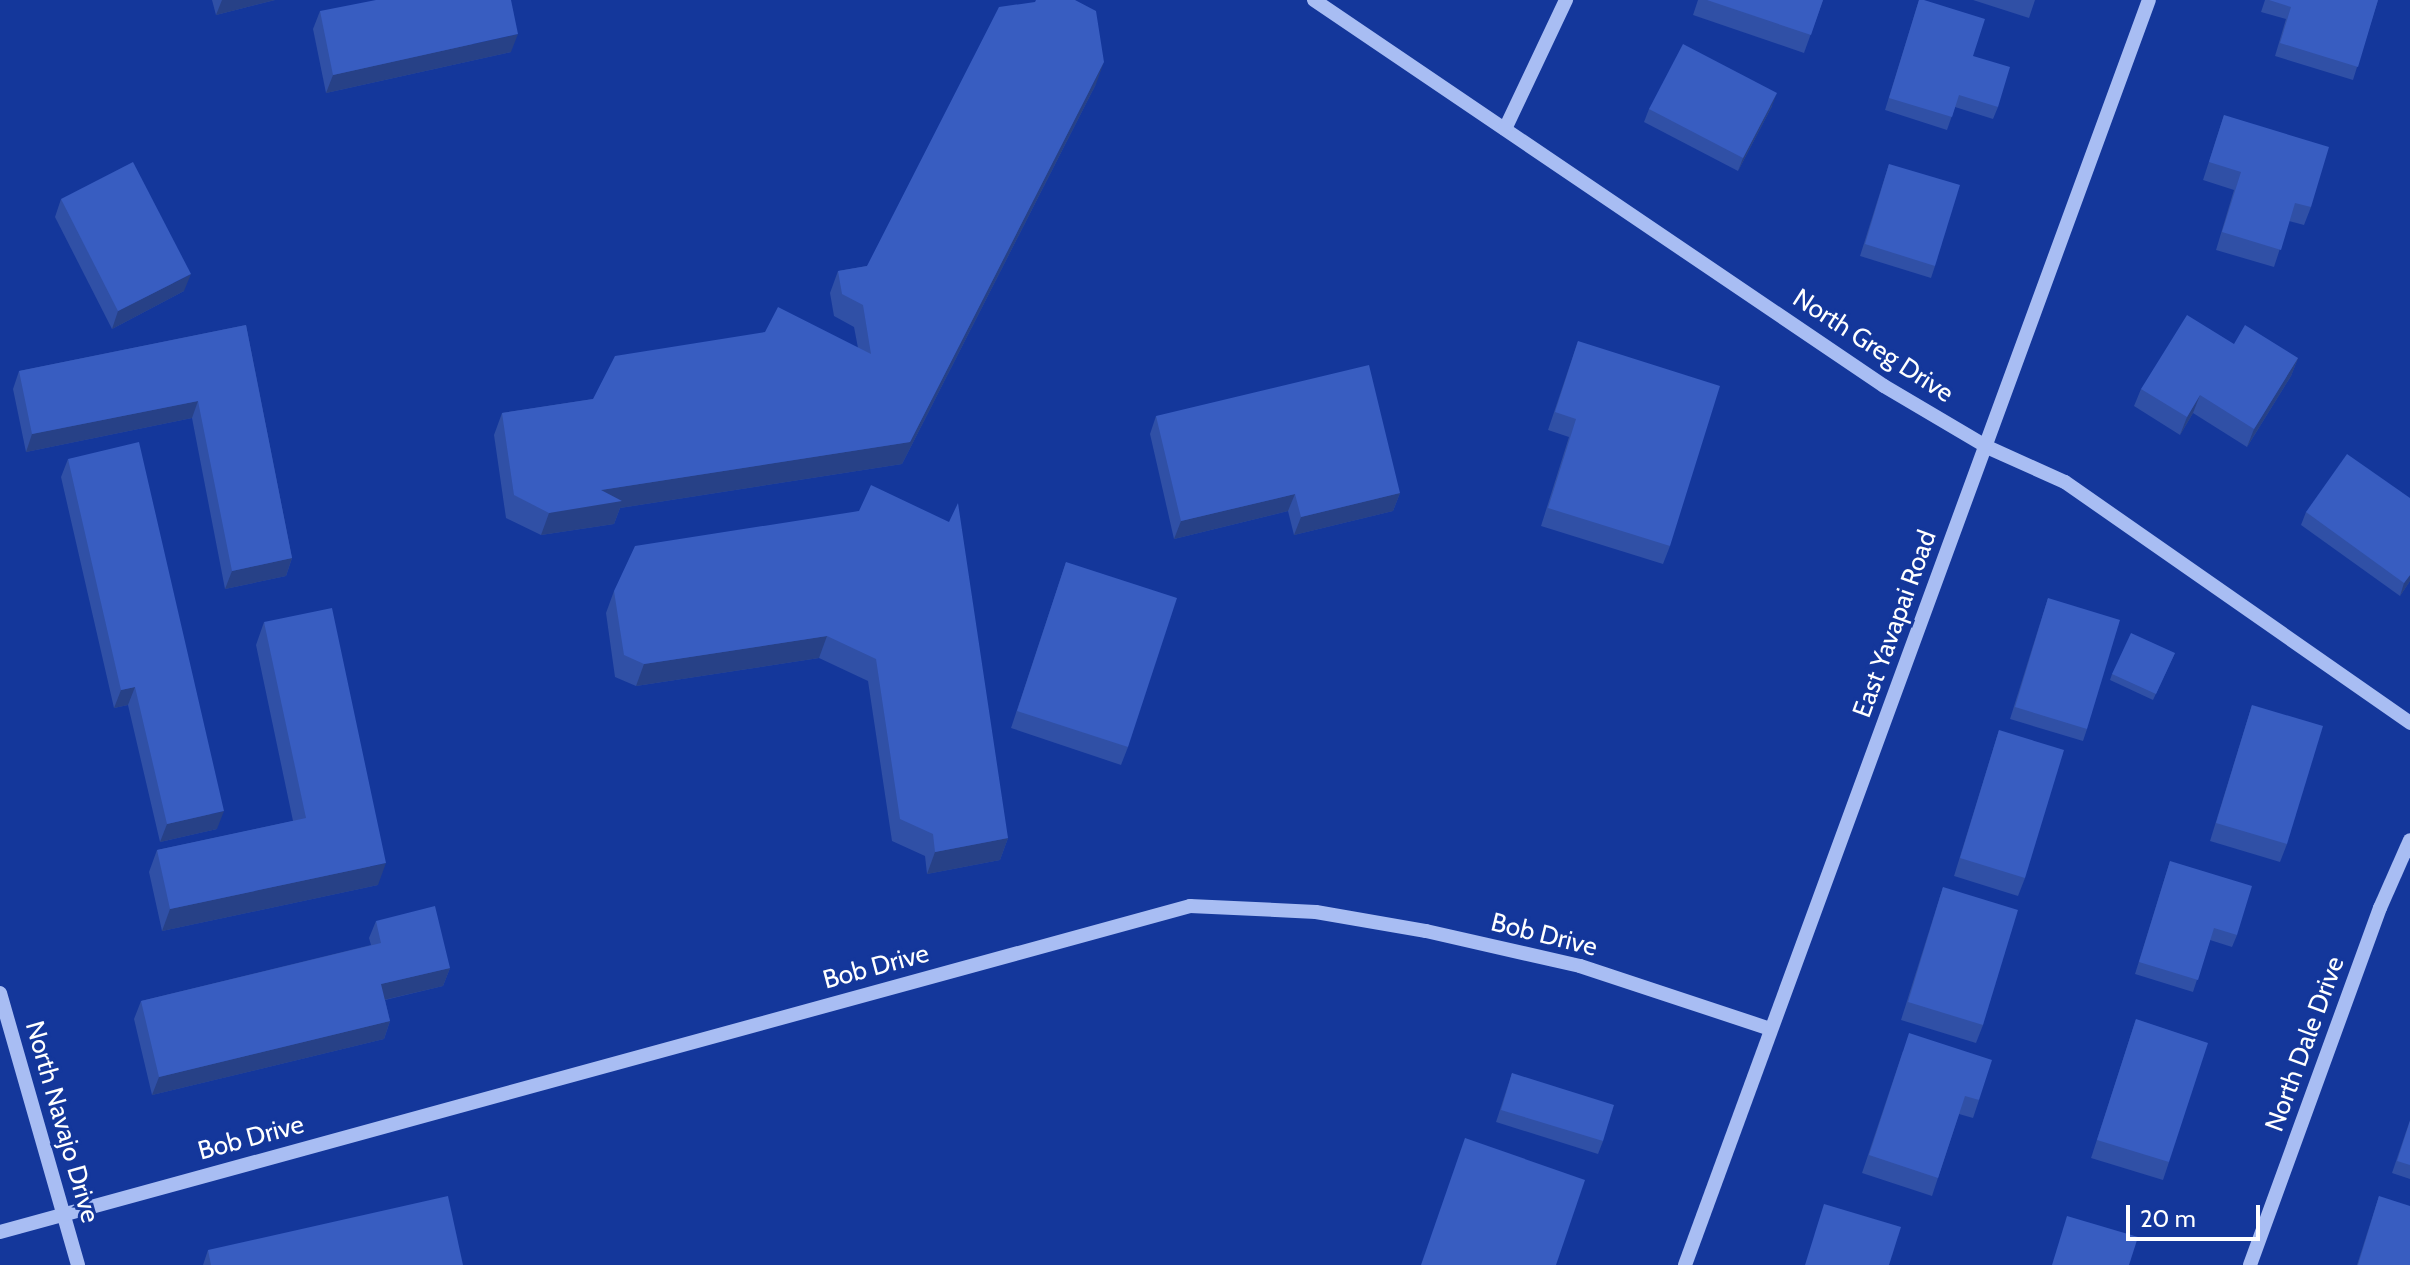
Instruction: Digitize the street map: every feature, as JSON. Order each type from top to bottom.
[{"type":"street","name":"North Greg Drive","points":[[1314,0],[1884,386],[1987,447],[2065,482],[2410,723]]},
{"type":"street","points":[[1505,129],[1566,0]]},
{"type":"street","name":"East Yavapai Road","points":[[1685,1265],[2149,0]]},
{"type":"street","name":"North Dale Drive","points":[[2250,1265],[2380,908],[2410,840]]},
{"type":"street","name":"Bob Drive","points":[[0,1232],[1190,906],[1316,912],[1426,931],[1580,966],[1770,1029]]},
{"type":"street","name":"North Navajo Drive","points":[[0,993],[78,1265]]},
{"type":"building","points":[[376,0],[511,0],[518,34],[333,75],[320,11]]},
{"type":"building","points":[[1036,0],[1075,0],[1096,11],[1104,62],[910,442],[601,490],[622,501],[549,513],[514,495],[502,413],[593,399],[615,356],[765,332],[778,307],[871,354],[863,305],[842,294],[838,271],[867,266],[999,7]]},
{"type":"building","points":[[1707,0],[1823,0],[1811,35]]},
{"type":"building","points":[[1919,0],[1985,19],[1973,56],[2010,67],[1998,107],[1959,95],[1952,117],[1889,98]]},
{"type":"building","points":[[2269,0],[2378,0],[2358,67],[2280,43],[2291,7]]},
{"type":"building","points":[[1683,44],[1777,93],[1743,158],[1649,109]]},
{"type":"building","points":[[2224,115],[2329,147],[2311,207],[2295,203],[2281,250],[2222,232],[2241,172],[2209,162]]},
{"type":"building","points":[[133,162],[191,274],[118,311],[61,199]]},
{"type":"building","points":[[1889,164],[1960,185],[1935,266],[1865,244]]},
{"type":"building","points":[[2187,315],[2234,344],[2245,325],[2298,358],[2254,429],[2200,395],[2187,417],[2141,389]]},
{"type":"building","points":[[246,325],[292,558],[232,571],[198,401],[32,434],[19,371]]},
{"type":"building","points":[[1578,341],[1720,386],[1670,546],[1548,508],[1576,419],[1555,412]]},
{"type":"building","points":[[1369,365],[1400,493],[1301,517],[1295,494],[1181,521],[1156,416]]},
{"type":"building","points":[[139,442],[224,811],[167,824],[135,687],[121,690],[68,459]]},
{"type":"building","points":[[2347,454],[2410,498],[2410,575],[2404,583],[2306,512]]},
{"type":"building","points":[[871,485],[949,522],[958,503],[1008,838],[935,852],[933,834],[900,819],[876,659],[827,636],[644,664],[624,655],[614,591],[635,546],[859,511]]},
{"type":"building","points":[[1066,562],[1177,598],[1128,747],[1017,711]]},
{"type":"building","points":[[2048,598],[2120,620],[2087,729],[2015,707]]},
{"type":"building","points":[[332,608],[386,863],[170,909],[157,850],[306,818],[264,622]]},
{"type":"building","points":[[2131,633],[2175,653],[2156,694],[2112,674]]},
{"type":"building","points":[[2252,705],[2323,726],[2287,844],[2216,823]]},
{"type":"building","points":[[1999,730],[2064,750],[2025,878],[1960,858]]},
{"type":"building","points":[[2170,861],[2252,886],[2237,935],[2214,928],[2198,980],[2139,962]]},
{"type":"building","points":[[1943,887],[2018,910],[1983,1025],[1908,1002]]},
{"type":"building","points":[[435,906],[450,968],[381,984],[390,1021],[159,1077],[141,1001],[381,943],[376,921]]},
{"type":"building","points":[[2136,1019],[2208,1043],[2169,1162],[2097,1140]]},
{"type":"building","points":[[1909,1033],[1992,1060],[1979,1100],[1965,1096],[1938,1178],[1869,1155]]},
{"type":"building","points":[[1512,1073],[1614,1105],[1603,1141],[1501,1110]]},
{"type":"building","points":[[2410,1121],[2410,1165],[2397,1161]]},
{"type":"building","points":[[1465,1138],[1585,1180],[1556,1265],[1421,1265]]},
{"type":"building","points":[[448,1196],[463,1265],[211,1265],[208,1250]]},
{"type":"building","points":[[2379,1196],[2410,1206],[2410,1265],[2358,1265]]},
{"type":"building","points":[[1824,1204],[1901,1227],[1889,1265],[1805,1265]]},
{"type":"building","points":[[2067,1216],[2138,1237],[2129,1265],[2052,1265]]}]
